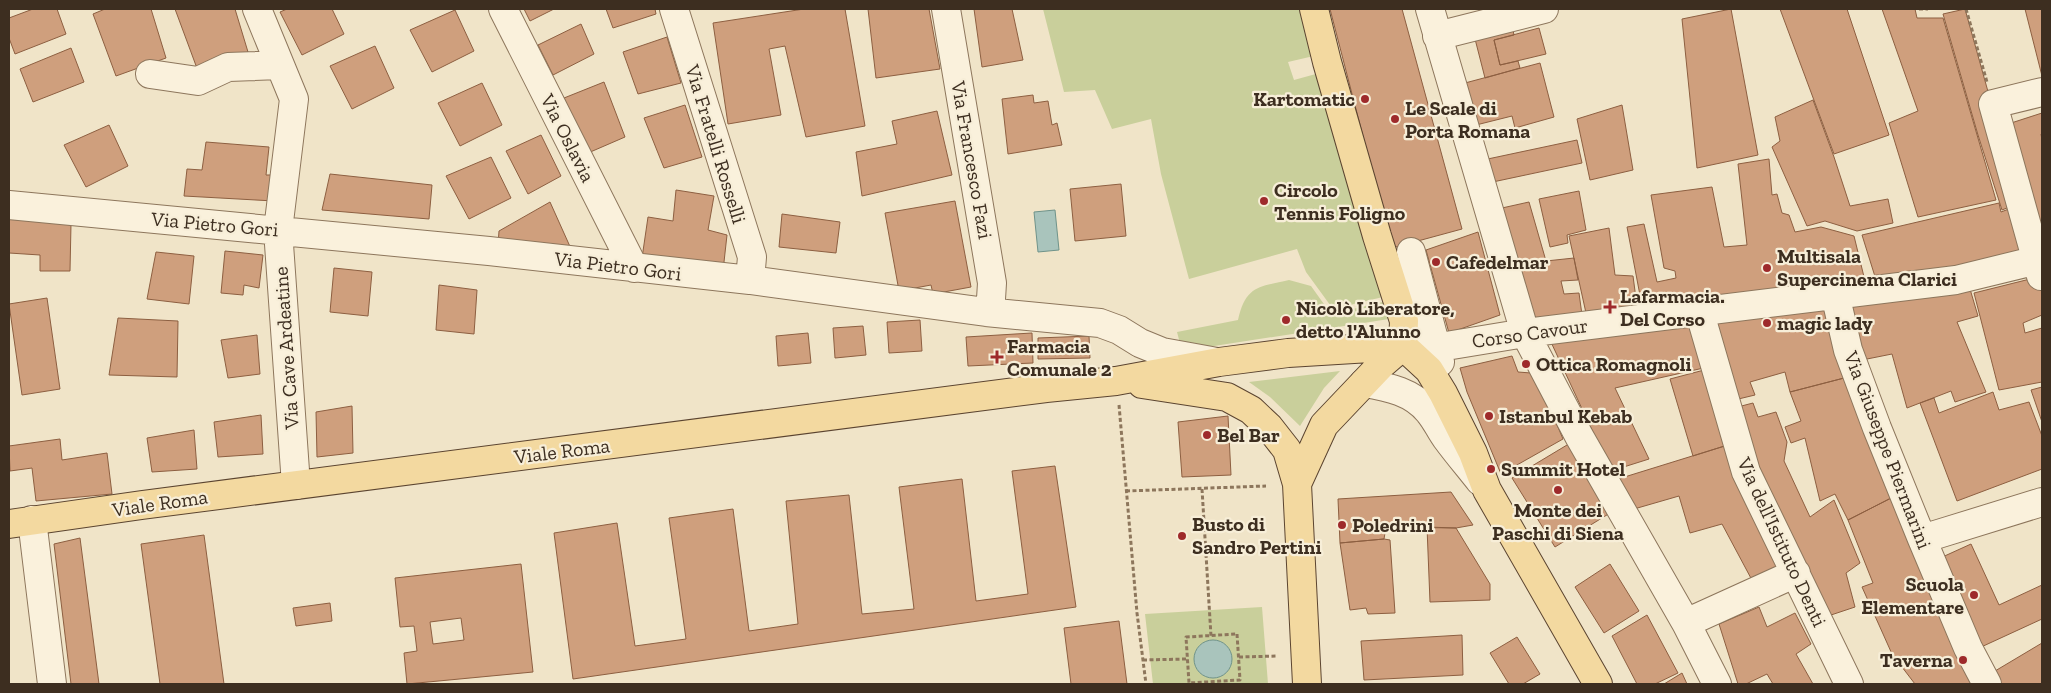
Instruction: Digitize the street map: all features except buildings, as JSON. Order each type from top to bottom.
[{"type":"main road","points":[[1297,484],[1324,425],[1403,346],[1404,321],[1329,71],[1314,9]]},
{"type":"main road","points":[[1117,389],[1219,362],[1288,353],[1403,346],[1429,370],[1473,453],[1487,490],[1598,684]]},
{"type":"main road","name":"Viale Roma","points":[[20,522],[1046,388],[1117,389]]},
{"type":"main road","points":[[1117,389],[1227,397],[1251,410],[1269,426],[1287,450],[1297,484],[1307,684]]},
{"type":"street","name":"Via Cave Ardeatine","points":[[257,9],[294,99],[278,230],[296,485]]},
{"type":"street","name":"Via Oslavia","points":[[503,9],[634,268]]},
{"type":"street","name":"Via Fratelli Rosselli","points":[[674,9],[752,257],[750,280]]},
{"type":"street","name":"Via Francesco Fazi","points":[[946,9],[992,283],[991,299],[986,312]]},
{"type":"street","points":[[1430,9],[1525,332],[1579,436],[1686,622],[1717,684]]},
{"type":"street","points":[[1438,36],[1544,9]]},
{"type":"street","points":[[150,74],[198,81],[228,67],[280,66]]},
{"type":"street","points":[[2040,265],[1993,104],[2042,92]]},
{"type":"street","name":"Via Pietro Gori","points":[[9,205],[489,251],[750,280],[986,312],[1100,323],[1119,330],[1140,343],[1162,352],[1219,362]]},
{"type":"street","points":[[1411,252],[1454,414]]},
{"type":"street","name":"Corso Cavour","points":[[1403,346],[1436,346],[1525,332],[1956,280],[2040,265]]},
{"type":"street","name":"Via Giuseppe Piermarini","points":[[1836,294],[1848,350],[1877,428],[1968,648],[1987,684]]},
{"type":"street","name":"Via dell'Istituto Denti","points":[[1699,310],[1746,472],[1849,684]]},
{"type":"street","points":[[1364,383],[1386,386],[1404,392],[1416,400],[1429,412],[1487,490]]},
{"type":"street","points":[[1922,539],[2042,502]]},
{"type":"street","points":[[20,522],[52,684]]},
{"type":"street","points":[[1686,622],[1796,573]]},
{"type":"path","points":[[1919,9],[1928,9]]},
{"type":"path","points":[[1966,9],[1993,104]]},
{"type":"path","points":[[1117,389],[1137,614],[1146,684]]},
{"type":"path","points":[[1126,491],[1266,486]]},
{"type":"path","points":[[1202,488],[1211,636]]},
{"type":"path","points":[[1238,634],[1238,657],[1240,680],[1189,683],[1186,637],[1238,634]]},
{"type":"path","points":[[1238,657],[1277,656]]},
{"type":"path","points":[[1143,660],[1188,659]]},
{"type":"green space","points":[[1043,9],[1306,9],[1318,55],[1288,62],[1294,80],[1323,72],[1387,296],[1333,309],[1306,272],[1297,249],[1189,279],[1161,174],[1151,119],[1112,129],[1095,90],[1064,92]]},
{"type":"green space","points":[[1289,280],[1311,286],[1331,314],[1383,302],[1389,319],[1182,351],[1177,332],[1238,320],[1245,300],[1255,290]]},
{"type":"green space","points":[[1340,371],[1324,388],[1300,426],[1270,397],[1249,382]]},
{"type":"green space","points":[[1262,607],[1268,684],[1153,684],[1145,614]]},
{"type":"water","points":[[1055,210],[1059,250],[1038,252],[1034,212]]},
{"type":"water","points":[[1213,640],[1226,646],[1232,659],[1226,672],[1213,678],[1200,672],[1194,659],[1200,646]]},
{"type":"place","name":"Kartomatic","points":[[1365,99]]},
{"type":"place","name":"Le Scale di Porta Romana","points":[[1395,119]]},
{"type":"place","name":"Circolo Tennis Foligno","points":[[1264,201]]},
{"type":"place","name":"Cafedelmar","points":[[1436,262]]},
{"type":"place","name":"Multisala Supercinema Clarici","points":[[1767,268]]},
{"type":"place","name":"Lafarmacia. Del Corso","points":[[1610,307]]},
{"type":"place","name":"Nicolò Liberatore, detto l'Alunno","points":[[1286,320]]},
{"type":"place","name":"magic lady","points":[[1767,323]]},
{"type":"place","name":"Farmacia Comunale 2","points":[[997,357]]},
{"type":"place","name":"Ottica Romagnoli","points":[[1526,364]]},
{"type":"place","name":"Istanbul Kebab","points":[[1489,416]]},
{"type":"place","name":"Bel Bar","points":[[1207,435]]},
{"type":"place","name":"Summit Hotel","points":[[1491,469]]},
{"type":"place","name":"Monte dei Paschi di Siena","points":[[1558,490]]},
{"type":"place","name":"Poledrini","points":[[1342,525]]},
{"type":"place","name":"Busto di Sandro Pertini","points":[[1182,536]]},
{"type":"place","name":"Scuola Elementare","points":[[1974,595]]},
{"type":"place","name":"Taverna","points":[[1963,660]]}]
